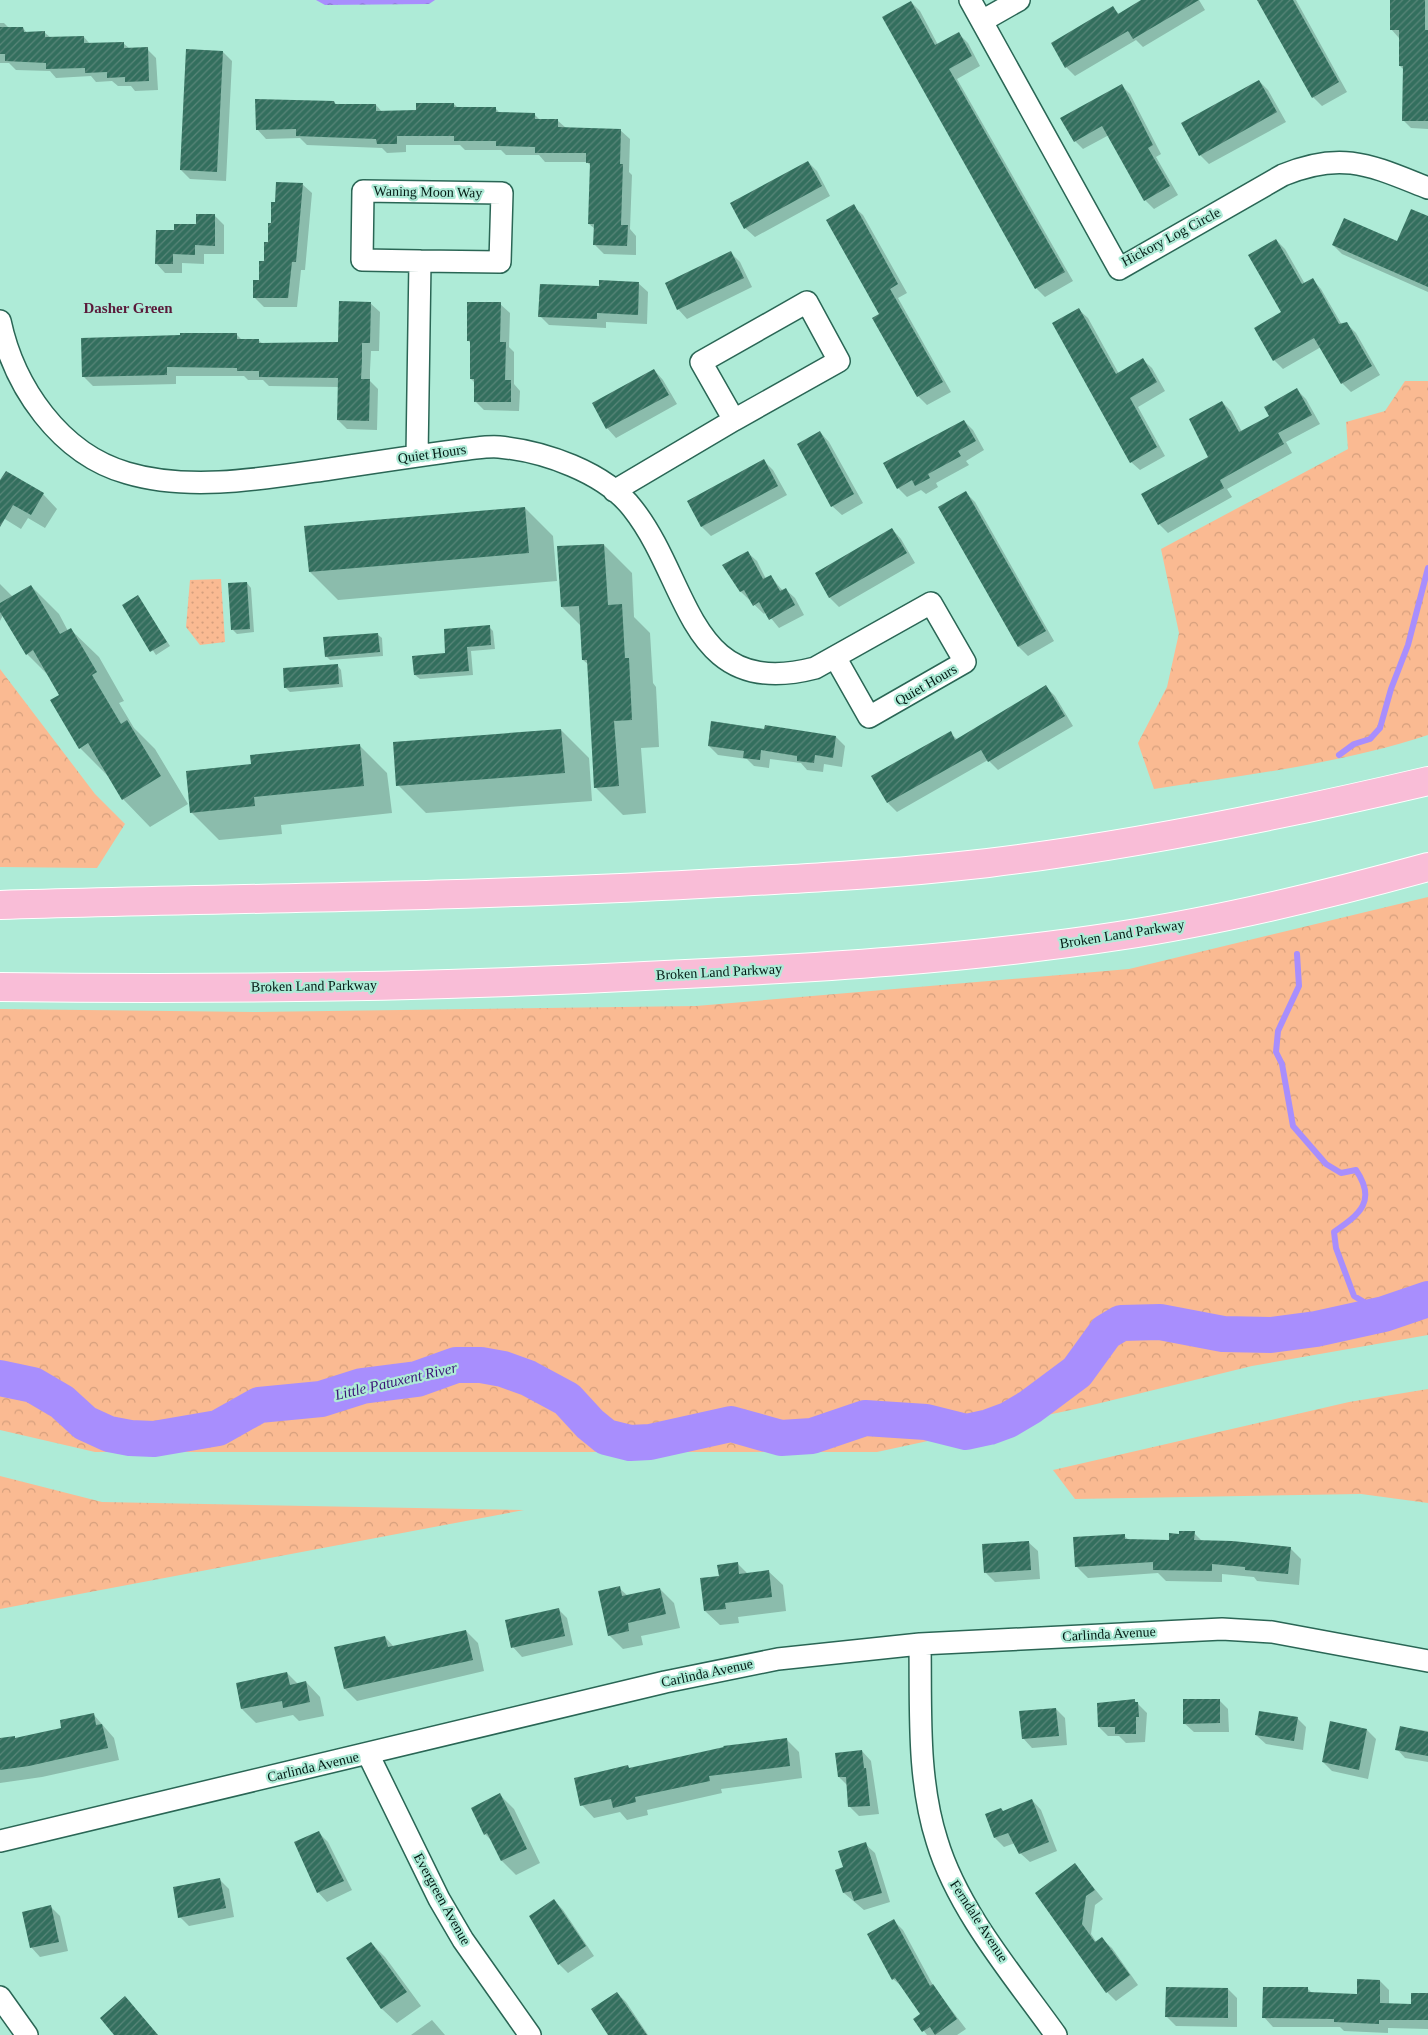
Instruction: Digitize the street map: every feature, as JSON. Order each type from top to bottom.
[{"type":"main road","points":[[0,905],[566,891],[863,875],[988,863],[1108,846],[1226,825],[1428,781]]},
{"type":"main road","name":"Broken Land Parkway","points":[[0,987],[221,988],[432,985],[569,980],[866,964],[990,953],[1118,936],[1234,914],[1350,888],[1428,867]]},
{"type":"street","name":"Hickory Log Circle","points":[[970,0],[1119,268],[1283,175],[1303,166],[1322,162],[1354,162],[1374,167],[1428,188]]},
{"type":"street","points":[[982,21],[1019,0]]},
{"type":"street","name":"Waning Moon Way","points":[[362,191],[502,193],[500,262],[420,261],[362,260],[362,191]]},
{"type":"street","points":[[417,456],[420,261]]},
{"type":"street","points":[[614,491],[839,361],[807,302],[701,362],[734,420]]},
{"type":"street","name":"Quiet Hours","points":[[0,322],[12,361],[25,388],[45,416],[88,456],[128,474],[198,482],[252,480],[496,446],[520,450],[569,464],[614,491],[631,506],[645,525],[699,631],[714,650],[733,666],[754,673],[773,675],[795,674],[815,668],[931,602],[965,662],[869,717],[836,657]]},
{"type":"street","name":"Carlinda Avenue","points":[[0,1841],[724,1669],[778,1659],[920,1644],[1222,1629],[1280,1634],[1428,1661]]},
{"type":"street","name":"Ferndale Avenue","points":[[920,1644],[922,1751],[928,1800],[936,1841],[950,1876],[976,1922],[1056,2035]]},
{"type":"street","name":"Evergreen Avenue","points":[[368,1754],[439,1899],[463,1940],[530,2035]]},
{"type":"street","points":[[0,1997],[27,2035]]},
{"type":"green space","points":[[1405,381],[1428,381],[1428,735],[1361,754],[1327,761],[1154,789],[1138,743],[1167,687],[1179,633],[1161,549],[1348,449],[1346,422],[1385,411]]},
{"type":"green space","points":[[221,579],[225,642],[200,645],[186,627],[190,580]]},
{"type":"green space","points":[[0,669],[95,794],[125,824],[97,868],[0,867]]},
{"type":"green space","points":[[1428,897],[1428,1335],[1252,1366],[1080,1408],[877,1452],[95,1452],[0,1430],[0,1009],[255,1012],[696,1006],[1129,969]]},
{"type":"green space","points":[[1428,1389],[1428,1503],[1361,1494],[1075,1499],[1053,1470],[1349,1402]]},
{"type":"green space","points":[[0,1476],[102,1502],[524,1510],[0,1609]]},
{"type":"water","points":[[316,0],[435,0],[429,4],[325,5]]},
{"type":"building","points":[[1141,0],[1199,0],[1133,39],[1128,31],[1065,68],[1051,43],[1113,6],[1118,14]]},
{"type":"building","points":[[1257,0],[1293,0],[1339,82],[1312,98]]},
{"type":"building","points":[[1390,0],[1425,0],[1425,30],[1428,30],[1428,121],[1402,121],[1403,66],[1399,66],[1399,30],[1390,30]]},
{"type":"building","points":[[911,1],[935,45],[959,32],[972,56],[949,69],[1065,272],[1035,289],[882,17]]},
{"type":"building","points":[[0,27],[23,27],[24,32],[45,31],[45,37],[84,36],[84,43],[124,42],[124,48],[148,47],[149,81],[125,82],[125,77],[107,78],[107,72],[85,73],[85,68],[46,69],[46,63],[5,61],[5,54],[0,54]]},
{"type":"building","points":[[186,49],[223,51],[217,172],[180,170]]},
{"type":"building","points":[[1259,80],[1277,112],[1199,156],[1181,123]]},
{"type":"building","points":[[1122,84],[1153,145],[1148,148],[1170,186],[1144,201],[1102,126],[1074,142],[1060,118]]},
{"type":"building","points":[[255,99],[334,101],[335,104],[376,104],[376,111],[416,110],[416,103],[454,103],[454,107],[496,107],[496,112],[535,113],[535,119],[558,119],[558,127],[621,129],[620,164],[623,164],[621,225],[628,225],[627,246],[593,245],[594,224],[588,224],[590,163],[586,163],[586,153],[535,153],[535,147],[496,146],[496,141],[454,141],[454,136],[397,136],[397,144],[377,144],[376,139],[296,136],[296,129],[256,130]]},
{"type":"building","points":[[808,161],[822,186],[744,229],[730,203]]},
{"type":"building","points":[[276,182],[303,183],[296,262],[292,262],[288,298],[253,298],[253,280],[259,280],[259,261],[264,261],[264,242],[268,242],[268,223],[271,223],[271,202],[275,202]]},
{"type":"building","points":[[854,204],[898,284],[890,289],[943,382],[917,397],[872,318],[879,314],[826,220]]},
{"type":"building","points":[[1411,209],[1428,216],[1428,287],[1332,245],[1344,218],[1397,241]]},
{"type":"building","points":[[196,214],[215,214],[215,246],[195,245],[195,255],[173,254],[173,264],[155,264],[156,230],[174,230],[174,224],[196,224]]},
{"type":"building","points":[[1276,239],[1302,284],[1313,278],[1339,324],[1347,322],[1372,366],[1341,384],[1314,338],[1273,361],[1254,328],[1281,312],[1248,255]]},
{"type":"building","points":[[731,251],[744,278],[677,310],[665,283]]},
{"type":"building","points":[[599,280],[639,282],[638,315],[597,313],[597,319],[538,317],[540,284],[599,286]]},
{"type":"building","points":[[339,301],[371,302],[370,343],[362,343],[361,379],[370,379],[369,421],[337,420],[338,378],[259,377],[259,371],[237,371],[237,368],[167,367],[167,375],[82,377],[81,338],[180,335],[180,333],[237,333],[237,339],[259,339],[259,343],[338,342]]},
{"type":"building","points":[[467,302],[501,302],[500,342],[506,342],[505,380],[511,380],[511,402],[474,402],[474,379],[470,379],[470,341],[467,341]]},
{"type":"building","points":[[1079,308],[1116,374],[1143,358],[1157,382],[1130,398],[1157,447],[1130,463],[1052,323]]},
{"type":"building","points":[[654,369],[669,395],[606,429],[592,403]]},
{"type":"building","points":[[1297,388],[1312,415],[1278,433],[1284,444],[1220,480],[1224,488],[1158,525],[1141,494],[1208,457],[1189,419],[1222,401],[1239,432],[1269,416],[1264,407]]},
{"type":"building","points":[[964,420],[976,441],[958,451],[961,456],[928,474],[930,478],[915,486],[912,480],[897,489],[883,463]]},
{"type":"building","points":[[820,431],[854,494],[831,507],[797,444]]},
{"type":"building","points":[[764,459],[778,486],[701,527],[687,501]]},
{"type":"building","points":[[6,471],[44,493],[31,515],[13,505],[0,527],[0,480]]},
{"type":"building","points":[[966,491],[1046,631],[1018,647],[938,507]]},
{"type":"building","points":[[525,507],[529,553],[309,572],[304,526]]},
{"type":"building","points":[[892,528],[907,553],[829,598],[815,573]]},
{"type":"building","points":[[604,544],[608,605],[622,604],[625,658],[629,658],[632,720],[614,721],[619,786],[594,788],[587,660],[582,660],[579,606],[561,607],[557,546]]},
{"type":"building","points":[[748,551],[763,579],[771,575],[780,591],[786,588],[795,605],[769,620],[759,602],[753,606],[744,590],[740,592],[722,565]]},
{"type":"building","points":[[247,582],[250,629],[231,630],[228,583]]},
{"type":"building","points":[[31,585],[60,634],[71,628],[97,672],[92,675],[121,724],[127,720],[161,776],[122,800],[88,743],[79,749],[50,700],[59,695],[33,650],[26,655],[0,612],[0,603]]},
{"type":"building","points":[[138,595],[167,642],[150,652],[122,605]]},
{"type":"building","points":[[490,625],[491,645],[467,647],[469,671],[414,675],[412,656],[445,653],[444,629]]},
{"type":"building","points":[[378,633],[380,652],[325,657],[323,637]]},
{"type":"building","points":[[338,664],[339,684],[284,688],[283,668]]},
{"type":"building","points":[[1046,685],[1065,716],[988,762],[981,750],[887,803],[871,776],[951,731],[955,740]]},
{"type":"building","points":[[711,721],[764,729],[765,725],[836,736],[833,758],[815,755],[814,763],[797,761],[797,756],[761,750],[760,760],[743,758],[744,751],[708,746]]},
{"type":"building","points":[[561,729],[565,773],[396,786],[393,742]]},
{"type":"building","points":[[360,744],[364,786],[254,797],[255,806],[190,813],[186,771],[251,764],[250,755]]},
{"type":"building","points":[[1179,1531],[1195,1531],[1194,1540],[1232,1541],[1291,1547],[1288,1574],[1245,1570],[1245,1567],[1212,1564],[1212,1571],[1153,1570],[1153,1562],[1075,1567],[1073,1537],[1125,1534],[1125,1539],[1169,1540],[1169,1533],[1179,1534]]},
{"type":"building","points":[[1029,1541],[1031,1570],[984,1573],[982,1544]]},
{"type":"building","points":[[738,1562],[739,1574],[769,1570],[772,1597],[725,1603],[726,1609],[704,1611],[700,1578],[719,1576],[717,1565]]},
{"type":"building","points":[[620,1586],[622,1596],[660,1588],[666,1614],[628,1623],[629,1631],[608,1636],[598,1591]]},
{"type":"building","points":[[559,1608],[565,1636],[511,1648],[505,1620]]},
{"type":"building","points":[[466,1630],[473,1660],[344,1689],[334,1647],[385,1636],[388,1647]]},
{"type":"building","points":[[287,1672],[290,1685],[306,1681],[310,1702],[283,1708],[282,1701],[241,1709],[236,1683]]},
{"type":"building","points":[[1135,1699],[1135,1702],[1138,1702],[1139,1717],[1136,1717],[1136,1734],[1115,1734],[1115,1727],[1098,1727],[1097,1703]]},
{"type":"building","points":[[1183,1699],[1220,1699],[1220,1723],[1183,1724]]},
{"type":"building","points":[[1056,1708],[1059,1736],[1022,1739],[1019,1711]]},
{"type":"building","points":[[1259,1711],[1298,1717],[1294,1741],[1255,1735]]},
{"type":"building","points":[[94,1713],[96,1725],[102,1724],[108,1748],[29,1766],[0,1770],[0,1738],[15,1736],[15,1738],[61,1728],[60,1720]]},
{"type":"building","points":[[1330,1721],[1367,1729],[1359,1770],[1322,1762]]},
{"type":"building","points":[[1400,1726],[1428,1732],[1428,1756],[1395,1750]]},
{"type":"building","points":[[787,1738],[790,1766],[709,1776],[710,1781],[635,1797],[636,1802],[613,1808],[611,1799],[580,1806],[574,1778],[628,1765],[629,1768],[723,1746]]},
{"type":"building","points":[[862,1750],[870,1806],[848,1807],[846,1777],[838,1777],[835,1753]]},
{"type":"building","points":[[500,1793],[527,1849],[501,1861],[487,1833],[484,1835],[471,1808]]},
{"type":"building","points":[[1032,1799],[1049,1842],[1019,1854],[1008,1833],[994,1838],[985,1814],[1001,1808],[1003,1811]]},
{"type":"building","points":[[319,1831],[344,1881],[317,1893],[294,1842]]},
{"type":"building","points":[[866,1842],[882,1893],[854,1901],[851,1891],[843,1893],[835,1870],[843,1867],[838,1851]]},
{"type":"building","points":[[1075,1863],[1095,1890],[1086,1896],[1082,1924],[1095,1942],[1102,1937],[1130,1975],[1106,1993],[1035,1893]]},
{"type":"building","points":[[220,1878],[226,1908],[178,1918],[173,1887]]},
{"type":"building","points":[[554,1899],[586,1946],[558,1965],[529,1916]]},
{"type":"building","points":[[51,1905],[59,1942],[30,1948],[22,1912]]},
{"type":"building","points":[[894,1919],[930,1986],[933,1984],[957,2019],[935,2035],[930,2027],[922,2032],[913,2019],[920,2014],[895,1978],[892,1980],[867,1934]]},
{"type":"building","points":[[371,1942],[407,1992],[381,2009],[346,1958]]},
{"type":"building","points":[[1357,1979],[1380,1980],[1380,2003],[1411,2004],[1411,1993],[1428,1993],[1428,2020],[1379,2020],[1379,2024],[1334,2022],[1334,2019],[1262,2018],[1263,1987],[1308,1987],[1308,1992],[1357,1994]]},
{"type":"building","points":[[1166,1987],[1228,1988],[1228,2018],[1165,2017]]},
{"type":"building","points":[[617,1992],[647,2035],[608,2035],[591,2009]]},
{"type":"building","points":[[125,1996],[158,2035],[114,2035],[100,2018]]},
{"type":"waterway","points":[[1339,755],[1354,744],[1370,739],[1380,728],[1391,689],[1408,645],[1428,568]]},
{"type":"waterway","points":[[1297,954],[1299,986],[1278,1031],[1276,1052],[1282,1064],[1293,1126],[1326,1164],[1341,1173],[1356,1170],[1362,1181],[1365,1190],[1363,1206],[1358,1213],[1334,1232],[1336,1248],[1354,1296],[1384,1314]]},
{"type":"waterway","name":"Little Patuxent River","points":[[0,1378],[33,1385],[62,1402],[85,1423],[109,1434],[130,1438],[154,1439],[218,1428],[259,1405],[321,1399],[362,1386],[417,1379],[456,1365],[481,1365],[503,1369],[528,1378],[567,1399],[590,1424],[606,1437],[630,1443],[650,1442],[731,1424],[781,1438],[812,1436],[865,1418],[926,1422],[966,1432],[989,1427],[1008,1420],[1030,1407],[1077,1372],[1106,1332],[1121,1323],[1160,1322],[1223,1334],[1271,1335],[1316,1329],[1384,1314],[1428,1299]]},
{"type":"district","name":"Dasher Green","points":[[128,308]]}]
